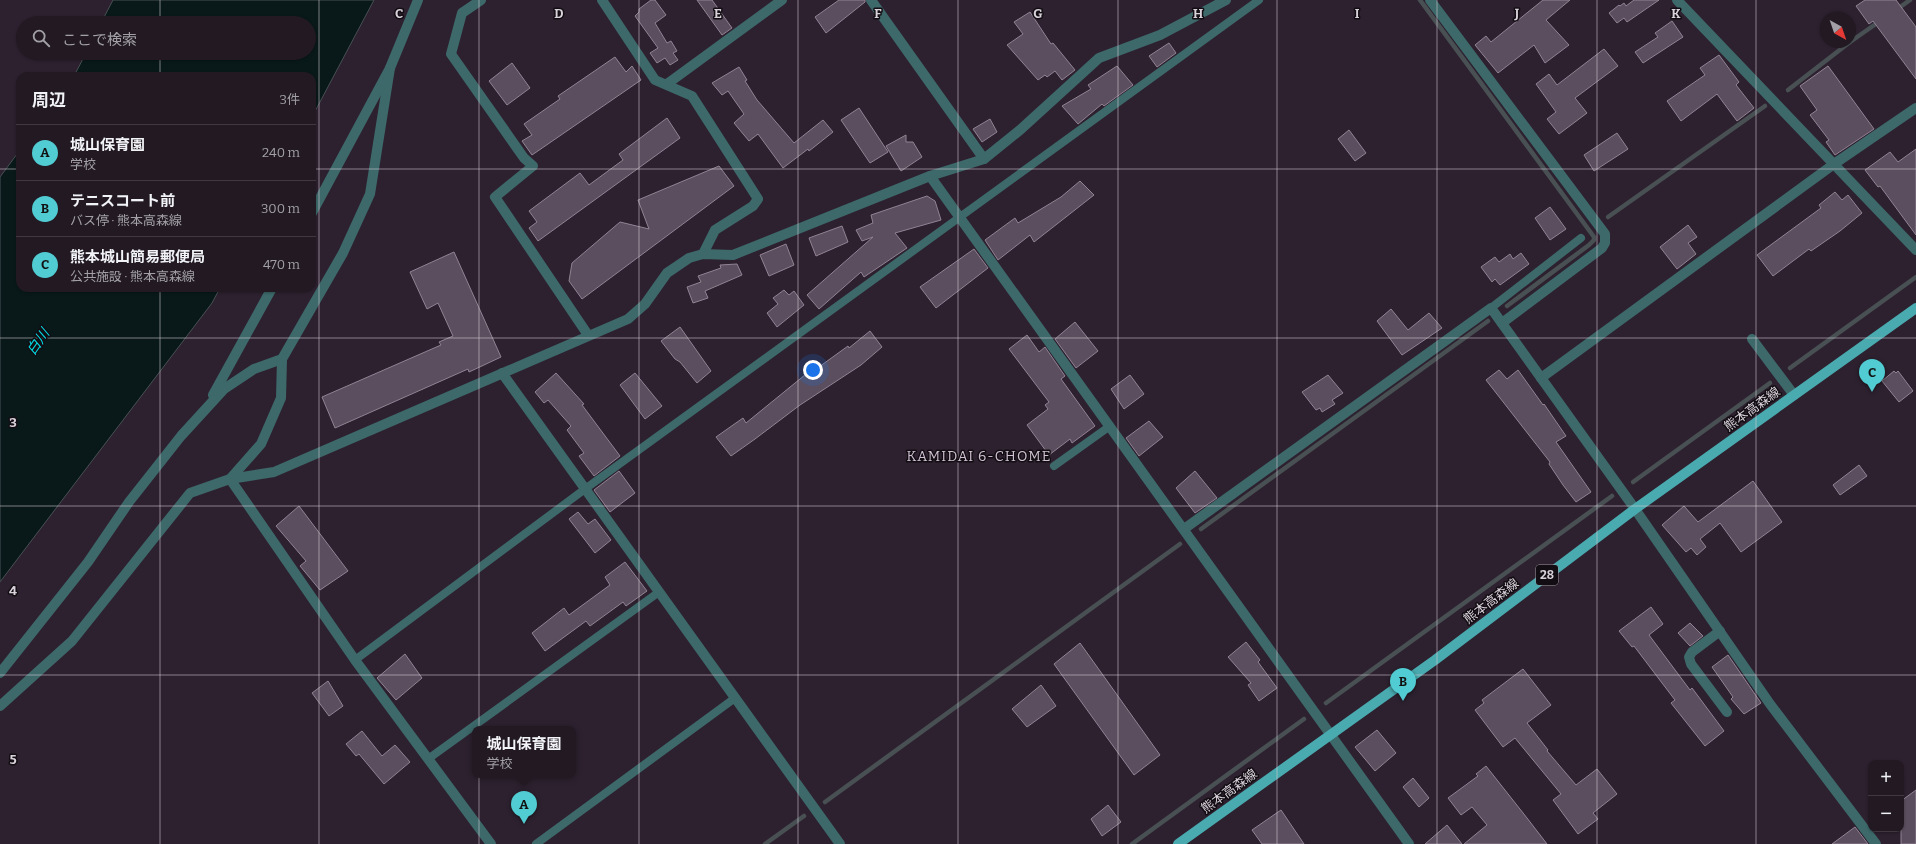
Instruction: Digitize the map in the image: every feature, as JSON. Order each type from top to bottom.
[{"type":"main road","name":"熊本高森線","points":[[1178,844],[1435,660],[1635,509],[1916,308]]},
{"type":"street","points":[[316,206],[390,68],[418,0]]},
{"type":"street","points":[[481,0],[462,13],[451,54],[524,158],[533,166],[495,197],[588,336]]},
{"type":"street","points":[[602,0],[655,80],[692,96],[758,199],[753,206],[715,230],[703,254]]},
{"type":"street","points":[[667,84],[782,0]]},
{"type":"street","points":[[871,0],[984,159]]},
{"type":"street","points":[[0,706],[72,641],[190,493],[230,479],[274,472],[502,372],[628,319],[645,304],[667,273],[689,258],[703,254],[733,255],[930,176],[984,159],[1020,130],[1099,58],[1160,35],[1226,0]]},
{"type":"street","points":[[1430,0],[1605,234],[1605,243],[1602,248],[1502,323]]},
{"type":"street","points":[[1677,0],[1916,250]]},
{"type":"street","points":[[230,479],[261,444],[281,398],[282,359],[342,253],[370,194],[390,68]]},
{"type":"street","points":[[1541,378],[1834,164],[1916,108]]},
{"type":"street","points":[[930,176],[1332,734],[1409,844]]},
{"type":"street","points":[[204,412],[270,292]]},
{"type":"street","points":[[1184,529],[1491,308],[1635,509],[1770,704],[1876,844]]},
{"type":"street","points":[[1752,338],[1794,395]]},
{"type":"street","points":[[0,673],[88,562],[157,466],[224,389],[254,369],[282,359]]},
{"type":"street","points":[[502,372],[840,844]]},
{"type":"street","points":[[230,479],[355,660],[491,844]]},
{"type":"street","points":[[1720,631],[1692,652],[1689,658],[1691,664],[1728,712]]},
{"type":"lane","points":[[355,660],[586,489],[1259,0]]},
{"type":"lane","points":[[1491,308],[1581,238]]},
{"type":"lane","points":[[1054,466],[1110,426]]},
{"type":"lane","points":[[474,726],[660,592]]},
{"type":"lane","points":[[536,844],[735,698]]},
{"type":"lane","points":[[428,759],[472,727]]},
{"type":"water","points":[[113,0],[374,0],[316,109],[316,72],[76,72],[82,60],[316,60],[316,16],[105,16]]},
{"type":"water","name":"白川","points":[[16,155],[16,292],[218,292],[212,303],[0,582],[0,177]]},
{"type":"building","points":[[651,0],[655,0],[666,15],[655,23],[667,43],[671,41],[677,51],[673,53],[678,60],[670,65],[665,58],[657,63],[650,53],[658,48],[635,16],[639,12],[639,9]]},
{"type":"building","points":[[697,0],[712,0],[732,28],[722,35]]},
{"type":"building","points":[[839,0],[865,0],[865,2],[826,33],[815,17]]},
{"type":"building","points":[[1543,0],[1570,0],[1546,20],[1569,45],[1545,63],[1534,45],[1498,73],[1475,45],[1486,36],[1491,42]]},
{"type":"building","points":[[1634,0],[1659,0],[1627,22],[1624,18],[1617,23],[1609,13],[1619,5],[1620,6],[1624,3],[1626,6]]},
{"type":"building","points":[[1865,0],[1896,0],[1916,27],[1916,79],[1873,21],[1869,24],[1856,6]]},
{"type":"building","points":[[1030,12],[1051,44],[1053,43],[1075,70],[1062,80],[1055,71],[1047,77],[1045,75],[1038,80],[1007,45],[1023,34],[1014,22]]},
{"type":"building","points":[[1672,21],[1683,37],[1643,63],[1635,52],[1658,37],[1655,33]]},
{"type":"building","points":[[1169,43],[1176,53],[1157,67],[1149,56]]},
{"type":"building","points":[[1604,49],[1618,66],[1575,98],[1587,113],[1559,134],[1547,119],[1556,112],[1536,84],[1549,74],[1557,85]]},
{"type":"building","points":[[1719,55],[1739,82],[1736,85],[1754,108],[1737,121],[1717,94],[1681,121],[1667,101],[1705,75],[1700,68]]},
{"type":"building","points":[[615,57],[626,72],[632,66],[641,80],[532,155],[522,141],[532,135],[524,124],[560,99],[558,96]]},
{"type":"building","points":[[512,63],[530,88],[507,105],[489,81]]},
{"type":"building","points":[[1117,66],[1133,85],[1104,106],[1102,104],[1078,124],[1062,106],[1091,89],[1088,85]]},
{"type":"building","points":[[1828,66],[1874,129],[1835,155],[1826,142],[1829,140],[1810,115],[1817,110],[1800,86]]},
{"type":"building","points":[[739,67],[747,80],[745,81],[757,100],[794,143],[823,120],[833,132],[809,151],[808,149],[783,168],[758,134],[749,141],[734,123],[744,114],[728,91],[722,95],[712,83]]},
{"type":"building","points":[[859,108],[888,152],[870,163],[841,120]]},
{"type":"building","points":[[667,118],[680,138],[538,241],[529,228],[537,222],[529,211],[580,173],[589,185],[623,160],[619,154]]},
{"type":"building","points":[[990,119],[997,132],[982,142],[973,129]]},
{"type":"building","points":[[1349,130],[1366,153],[1355,161],[1338,139]]},
{"type":"building","points":[[1617,133],[1628,149],[1594,171],[1584,155]]},
{"type":"building","points":[[906,135],[906,142],[913,142],[922,157],[901,171],[886,146]]},
{"type":"building","points":[[1916,149],[1916,235],[1880,186],[1878,187],[1865,170],[1890,152],[1898,162]]},
{"type":"building","points":[[719,166],[734,186],[582,299],[569,281],[572,263],[620,222],[649,229],[638,200]]},
{"type":"building","points":[[1080,181],[1094,195],[1034,242],[1030,235],[998,260],[985,240],[1015,218],[1018,223],[1061,197]]},
{"type":"building","points":[[1835,192],[1842,200],[1848,195],[1862,213],[1840,231],[1811,251],[1809,249],[1773,276],[1757,255],[1821,208],[1819,205]]},
{"type":"building","points":[[927,196],[935,201],[941,220],[895,233],[907,248],[864,277],[861,272],[819,309],[807,295],[873,237],[862,241],[856,230],[873,223],[871,215]]},
{"type":"building","points":[[1550,207],[1566,229],[1550,240],[1535,218]]},
{"type":"building","points":[[1688,225],[1697,237],[1688,243],[1696,254],[1677,269],[1660,247]]},
{"type":"building","points":[[842,226],[848,242],[816,256],[809,238]]},
{"type":"building","points":[[786,244],[794,265],[769,276],[760,255]]},
{"type":"building","points":[[974,249],[988,268],[936,308],[920,287]]},
{"type":"building","points":[[454,252],[501,357],[469,372],[468,369],[335,428],[322,397],[441,345],[439,342],[453,336],[438,303],[427,309],[410,272]]},
{"type":"building","points":[[1521,253],[1529,264],[1500,285],[1495,279],[1492,282],[1481,267],[1495,257],[1499,262],[1510,254],[1513,259]]},
{"type":"building","points":[[737,264],[742,275],[705,291],[708,298],[693,303],[687,287],[701,282],[698,276],[721,268],[720,265]]},
{"type":"building","points":[[784,290],[789,295],[794,291],[804,305],[777,327],[767,313],[778,304],[773,298]]},
{"type":"building","points":[[1391,309],[1408,330],[1429,313],[1442,328],[1402,355],[1377,321]]},
{"type":"building","points":[[1075,322],[1098,351],[1076,368],[1055,339]]},
{"type":"building","points":[[680,327],[711,371],[697,383],[661,341]]},
{"type":"building","points":[[870,331],[882,347],[861,365],[800,405],[731,456],[716,437],[743,418],[746,423],[811,370],[812,372],[848,346],[849,348]]},
{"type":"building","points":[[1027,335],[1039,352],[1045,347],[1065,376],[1061,379],[1095,426],[1072,443],[1070,439],[1049,455],[1027,425],[1048,409],[1045,405],[1049,402],[1009,349]]},
{"type":"building","points":[[1499,370],[1507,379],[1518,370],[1566,436],[1556,442],[1591,492],[1576,502],[1549,464],[1550,462],[1486,380]]},
{"type":"building","points":[[1894,371],[1896,373],[1898,371],[1913,391],[1899,402],[1882,381]]},
{"type":"building","points":[[556,373],[584,404],[582,405],[620,456],[594,476],[579,456],[584,453],[567,430],[571,426],[548,400],[544,403],[535,392]]},
{"type":"building","points":[[635,373],[662,406],[645,419],[620,385]]},
{"type":"building","points":[[1130,375],[1144,394],[1124,409],[1111,389]]},
{"type":"building","points":[[1328,375],[1343,393],[1332,400],[1335,404],[1322,412],[1320,408],[1316,410],[1302,392]]},
{"type":"building","points":[[1149,421],[1163,437],[1139,456],[1126,438]]},
{"type":"building","points":[[1859,465],[1867,476],[1840,495],[1833,485]]},
{"type":"building","points":[[619,471],[635,493],[610,512],[594,490]]},
{"type":"building","points":[[1195,471],[1217,498],[1195,513],[1176,488]]},
{"type":"building","points":[[1753,481],[1782,522],[1741,552],[1720,523],[1700,539],[1706,547],[1697,555],[1691,548],[1686,552],[1662,525],[1684,506],[1698,522]]},
{"type":"building","points":[[299,506],[348,571],[320,590],[300,566],[306,561],[276,526]]},
{"type":"building","points":[[578,512],[588,524],[595,519],[611,540],[595,553],[569,519]]},
{"type":"building","points":[[625,562],[647,591],[626,606],[623,602],[590,626],[586,621],[545,651],[532,633],[564,608],[569,615],[610,585],[605,577]]},
{"type":"building","points":[[1651,607],[1663,624],[1649,635],[1690,690],[1692,688],[1724,731],[1705,746],[1671,703],[1675,700],[1634,646],[1632,647],[1619,631]]},
{"type":"building","points":[[1690,623],[1703,636],[1690,646],[1678,633]]},
{"type":"building","points":[[1246,642],[1260,660],[1258,662],[1277,688],[1259,701],[1248,685],[1251,683],[1228,657]]},
{"type":"building","points":[[1080,643],[1160,755],[1134,775],[1054,664]]},
{"type":"building","points":[[405,654],[422,678],[396,700],[377,678]]},
{"type":"building","points":[[1728,655],[1761,703],[1744,714],[1731,699],[1733,697],[1712,667]]},
{"type":"building","points":[[1523,669],[1551,705],[1527,723],[1548,750],[1547,751],[1576,785],[1597,769],[1617,794],[1593,813],[1598,819],[1578,834],[1553,800],[1561,794],[1515,738],[1503,747],[1475,710],[1484,703],[1482,700]]},
{"type":"building","points":[[328,681],[343,706],[329,716],[312,693]]},
{"type":"building","points":[[1041,685],[1056,706],[1027,727],[1012,709]]},
{"type":"building","points":[[1377,730],[1396,753],[1375,771],[1355,747]]},
{"type":"building","points":[[362,731],[382,756],[395,745],[410,762],[384,784],[359,754],[356,756],[346,744]]},
{"type":"building","points":[[1486,766],[1547,844],[1464,844],[1487,825],[1472,807],[1461,815],[1448,798],[1478,776],[1476,774]]},
{"type":"building","points":[[1413,778],[1429,798],[1419,807],[1403,787]]},
{"type":"building","points":[[1916,790],[1916,844],[1901,844],[1901,832],[1904,832],[1904,799]]},
{"type":"building","points":[[1108,805],[1121,822],[1102,836],[1091,819]]},
{"type":"building","points":[[1281,810],[1304,844],[1262,844],[1252,830]]},
{"type":"building","points":[[1447,825],[1462,844],[1425,844]]},
{"type":"building","points":[[1855,827],[1868,844],[1832,844]]},
{"type":"waterway","points":[[1420,0],[1594,237],[1594,240],[1589,245],[1507,306]]},
{"type":"waterway","points":[[1896,10],[1910,0]]},
{"type":"waterway","points":[[1856,38],[1880,21]]},
{"type":"waterway","points":[[1788,90],[1842,48]]},
{"type":"waterway","points":[[1608,217],[1765,106]]},
{"type":"waterway","points":[[1790,368],[1916,277]]},
{"type":"waterway","points":[[1201,529],[1488,321]]},
{"type":"waterway","points":[[1633,482],[1770,383]]},
{"type":"waterway","points":[[1326,703],[1612,496]]},
{"type":"waterway","points":[[825,802],[1180,544]]},
{"type":"waterway","points":[[1132,844],[1304,719]]},
{"type":"waterway","points":[[765,844],[804,816]]},
{"type":"place","name":"熊本城山簡易郵便局","points":[[1872,392]]},
{"type":"place","name":"テニスコート前","points":[[1403,701]]},
{"type":"place","name":"城山保育園","points":[[524,824]]},
{"type":"district","name":"KAMIDAI 6-CHOME","points":[[979,456]]}]
